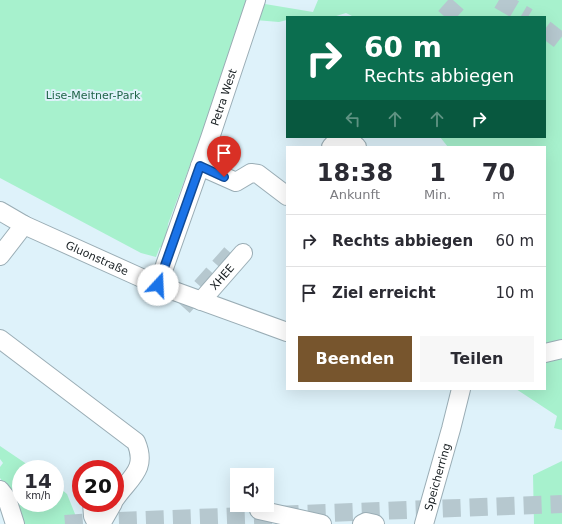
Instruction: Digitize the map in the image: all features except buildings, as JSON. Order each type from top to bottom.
[{"type":"lane","name":"Petra West","points":[[158,285],[210,138],[256,0]]},
{"type":"lane","points":[[332,146],[339,138]]},
{"type":"lane","points":[[347,138],[355,146]]},
{"type":"lane","points":[[200,166],[236,182],[251,173],[258,174],[286,195]]},
{"type":"lane","name":"Gluonstraße","points":[[0,211],[24,225],[158,285],[286,332]]},
{"type":"lane","points":[[0,256],[24,225]]},
{"type":"lane","name":"XHEE","points":[[201,301],[244,252]]},
{"type":"lane","points":[[0,339],[136,442],[140,452],[140,462],[137,472],[124,488]]},
{"type":"lane","points":[[546,353],[562,349]]},
{"type":"lane","name":"Speicherring","points":[[424,524],[461,390]]},
{"type":"lane","points":[[0,490],[7,499],[15,524]]},
{"type":"lane","points":[[93,512],[97,524]]},
{"type":"lane","points":[[101,524],[108,512]]},
{"type":"lane","points":[[268,512],[322,524]]},
{"type":"lane","points":[[362,524],[366,522],[375,524]]},
{"type":"green space","name":"Lise-Meitner-Park","points":[[0,0],[252,0],[168,224],[167,236],[163,249],[160,247],[156,257],[141,253],[0,178]]},
{"type":"green space","points":[[318,0],[562,0],[562,339],[546,344],[546,146],[447,146],[441,138],[546,138],[546,16],[352,16],[346,13],[336,16],[286,16],[286,20],[279,22],[255,20],[259,3],[313,12]]},
{"type":"green space","points":[[562,354],[562,430],[554,428],[557,416],[518,390],[546,390],[546,360]]},
{"type":"green space","points":[[0,446],[21,460],[12,460],[12,496],[0,478],[0,467],[3,463],[0,459]]},
{"type":"green space","points":[[562,461],[562,524],[534,524],[533,475]]},
{"type":"green space","points":[[64,492],[67,494],[72,506],[72,512],[74,512],[79,524],[23,524],[19,512],[64,512]]},
{"type":"tunnel","points":[[446,16],[460,0]]},
{"type":"tunnel","points":[[499,0],[526,16]]},
{"type":"tunnel","points":[[546,30],[562,42]]},
{"type":"tunnel","points":[[183,307],[234,250]]},
{"type":"tunnel","points":[[65,524],[562,504]]},
{"type":"route","points":[[158,285],[200,166],[224,177]]}]
